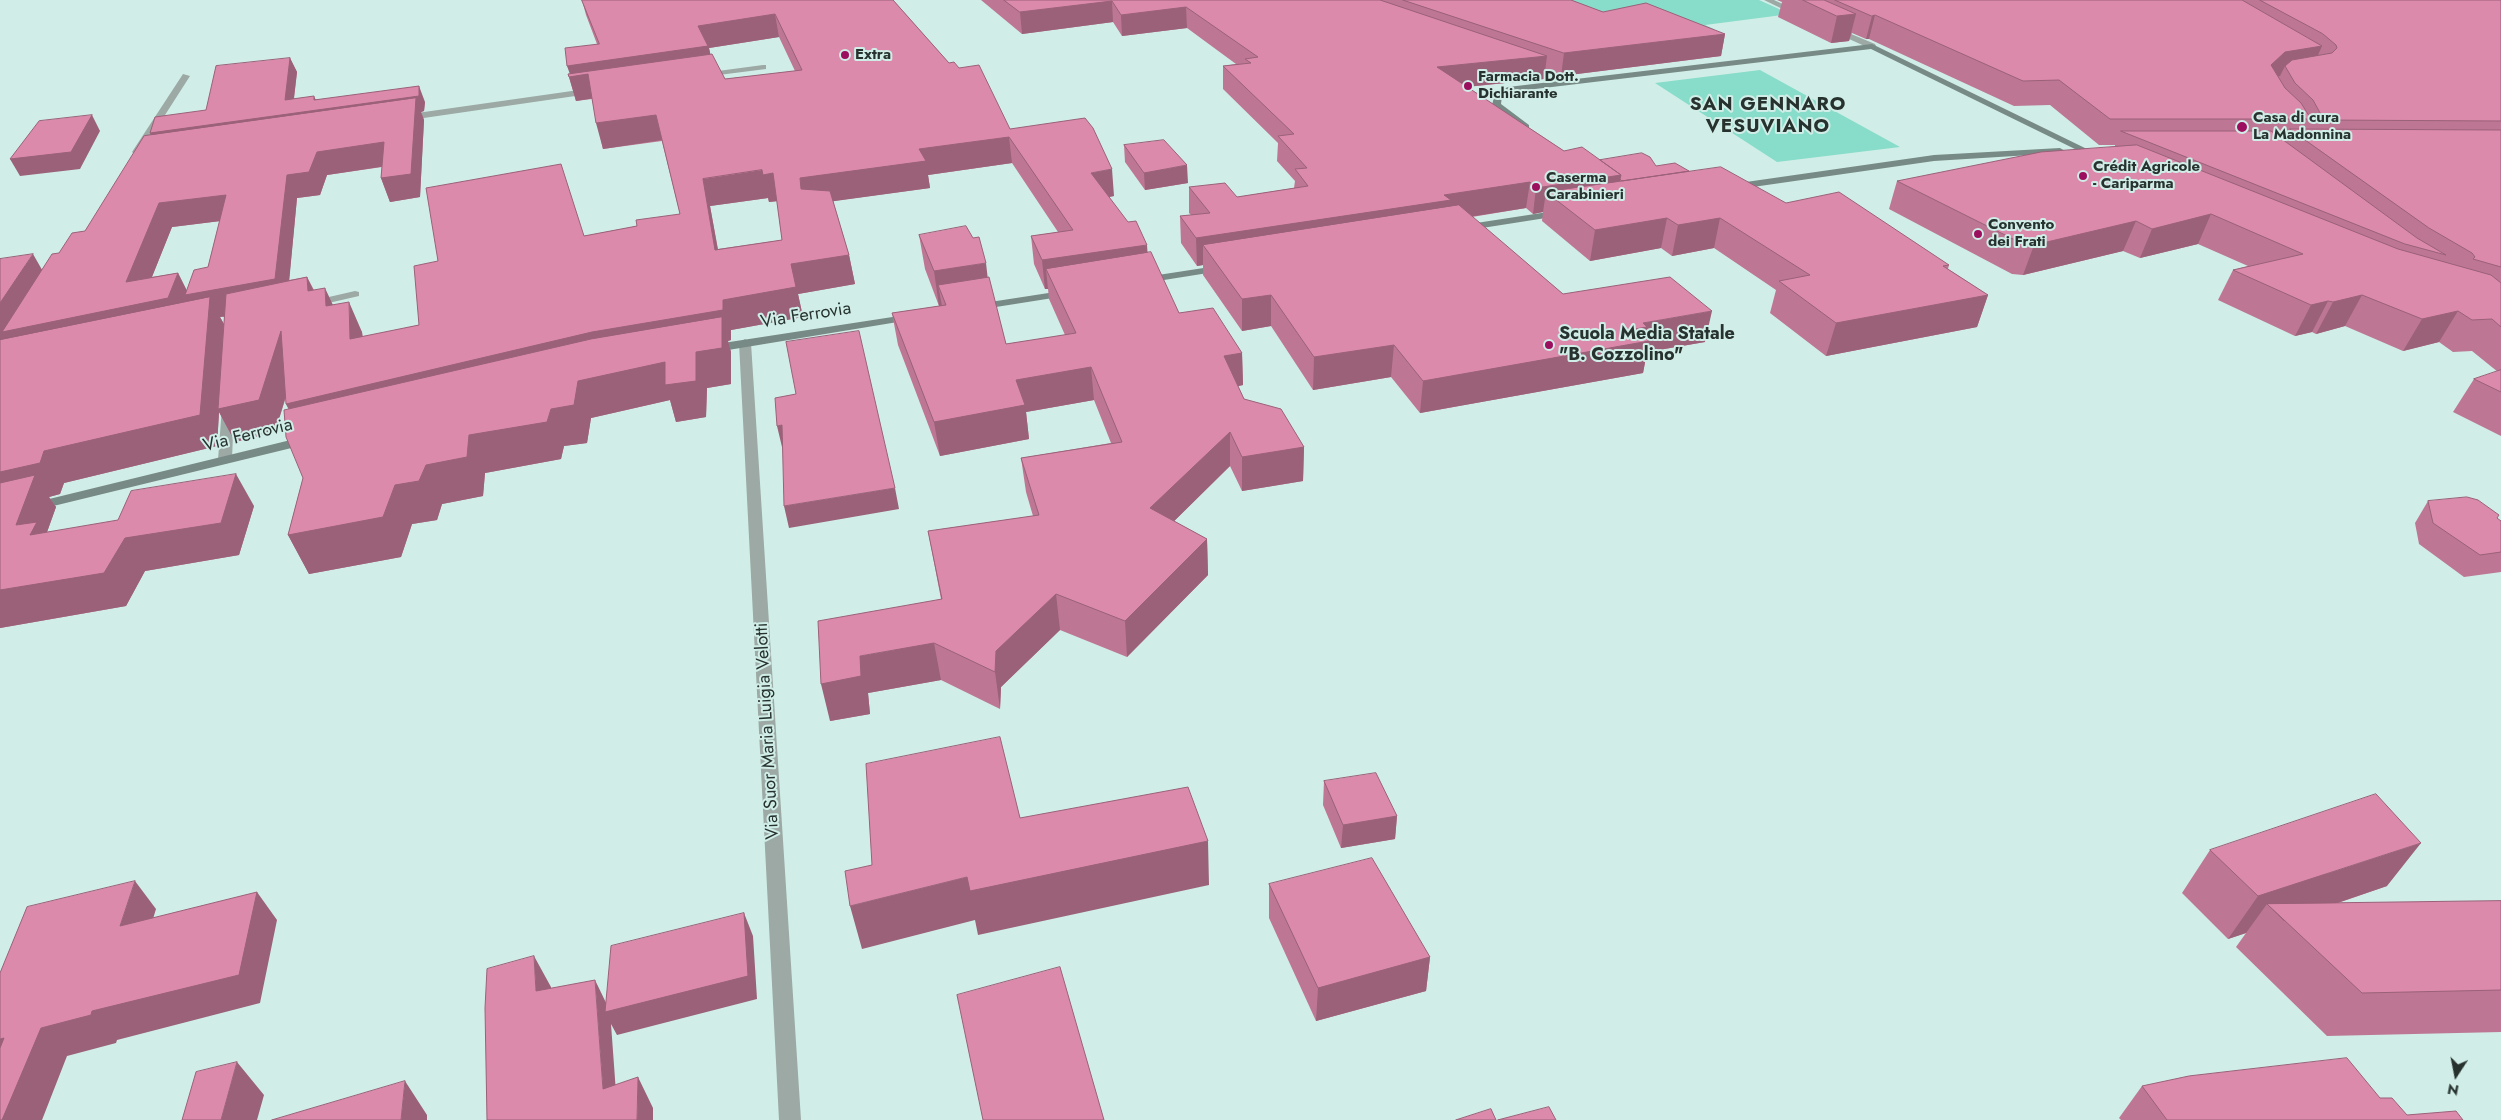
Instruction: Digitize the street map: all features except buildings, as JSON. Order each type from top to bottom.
[{"type":"main road","points":[[1535,133],[1496,105],[1498,95],[1508,90],[1568,82],[1872,46],[2091,151],[1934,158],[1717,189]]},
{"type":"main road","points":[[1452,230],[1569,211]]},
{"type":"main road","points":[[1133,282],[1240,265]]},
{"type":"main road","points":[[969,308],[1085,290]]},
{"type":"main road","name":"Via Ferrovia","points":[[697,351],[921,316]]},
{"type":"main road","name":"Via Ferrovia","points":[[0,515],[322,437]]},
{"type":"street","points":[[1768,0],[1811,19]]},
{"type":"street","points":[[1820,23],[1872,46]]},
{"type":"street","points":[[1519,65],[1568,82]]},
{"type":"street","points":[[694,76],[763,67]]},
{"type":"street","points":[[135,159],[186,76]]},
{"type":"street","points":[[390,120],[606,89]]},
{"type":"street","points":[[299,306],[356,294]]},
{"type":"street","name":"Via Suor Maria Luigia Velotti","points":[[745,343],[790,1120]]},
{"type":"street","points":[[225,460],[229,395]]},
{"type":"green space","points":[[1545,0],[1759,0],[1790,14],[1705,25],[1714,29],[1704,30],[1720,39]]},
{"type":"green space","points":[[1760,70],[1900,147],[1777,162],[1655,83]]},
{"type":"place","name":"Extra","points":[[845,55]]},
{"type":"place","name":"Farmacia Dott. Dichiarante","points":[[1468,86]]},
{"type":"place","name":"Casa di cura La Madonnina","points":[[2242,127]]},
{"type":"place","name":"Crédit Agricole - Cariparma","points":[[2083,176]]},
{"type":"place","name":"Caserma Carabinieri","points":[[1536,187]]},
{"type":"place","name":"Convento dei Frati","points":[[1978,234]]},
{"type":"place","name":"Scuola Media Statale \"B. Cozzolino\"","points":[[1549,345]]},
{"type":"district","name":"SAN GENNARO VESUVIANO","points":[[1768,116]]}]
